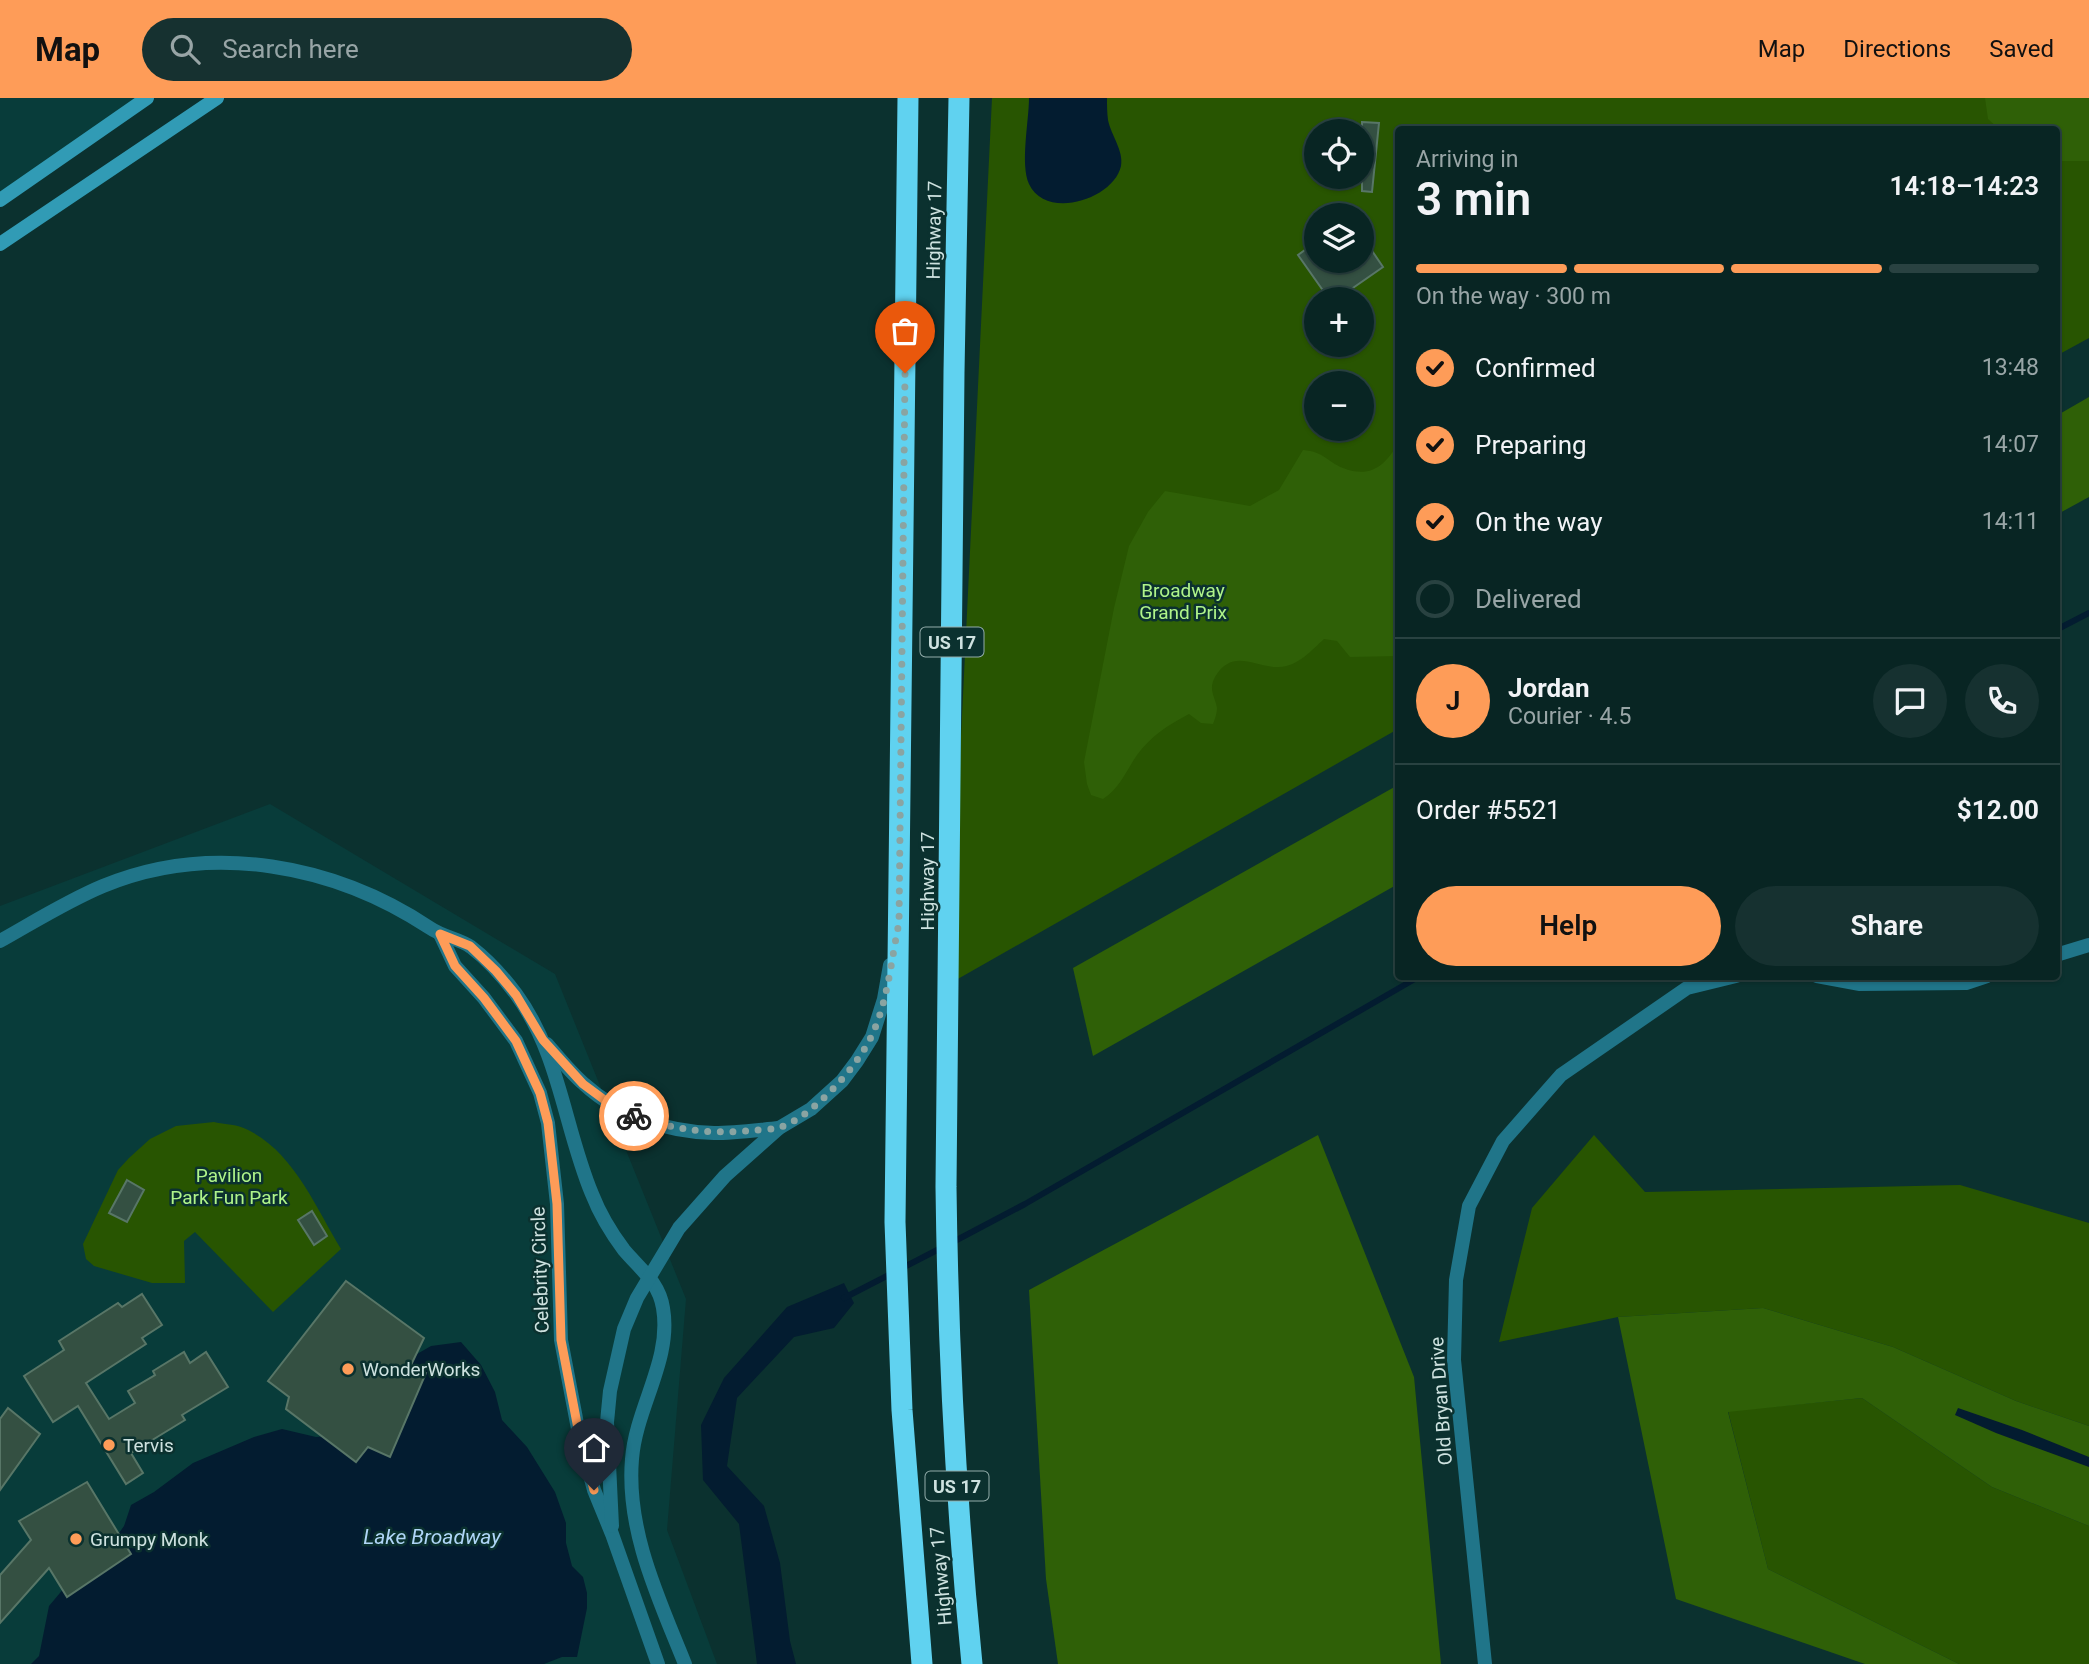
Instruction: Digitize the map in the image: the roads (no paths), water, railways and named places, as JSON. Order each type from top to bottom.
[{"type":"highway","name":"Highway 17","points":[[908,98],[895,1222],[898,1335],[922,1664]]},
{"type":"highway","name":"Highway 17","points":[[959,98],[946,1186],[947,1307],[960,1546],[972,1664]]},
{"type":"main road","points":[[0,200],[147,98]]},
{"type":"main road","points":[[0,244],[217,98]]},
{"type":"street","points":[[0,941],[62,905],[139,873],[190,864],[242,862],[285,867],[333,880],[380,899],[440,934],[470,946],[516,995],[543,1040],[583,1084],[610,1104],[634,1116],[672,1129],[714,1133],[779,1128]]},
{"type":"street","points":[[612,1534],[607,1422],[610,1391],[624,1329],[637,1297],[679,1228],[716,1186],[779,1128],[811,1109],[842,1081],[872,1037],[884,999],[899,923]]},
{"type":"street","name":"Celebrity Circle","points":[[440,934],[455,966],[484,998],[516,1041],[540,1093],[548,1123],[557,1204],[561,1340],[579,1434],[594,1490],[658,1664]]},
{"type":"street","points":[[2060,955],[2089,945]]},
{"type":"street","name":"Old Bryan Drive","points":[[1485,1664],[1454,1360],[1456,1279],[1469,1206],[1503,1140],[1561,1075],[1687,988],[1720,980]]},
{"type":"street","points":[[1838,980],[1860,984],[1966,983],[1975,980]]},
{"type":"street","points":[[543,1040],[593,1197],[622,1247],[658,1288],[665,1331],[662,1353],[637,1432],[632,1458],[632,1506],[648,1569],[685,1664]]},
{"type":"water","points":[[1029,98],[1107,98],[1108,120],[1119,149],[1121,166],[1116,178],[1106,188],[1079,201],[1064,203],[1050,201],[1038,195],[1026,176]]},
{"type":"water","points":[[844,1283],[854,1303],[834,1328],[794,1337],[737,1398],[727,1466],[764,1506],[780,1563],[790,1641],[796,1664],[757,1664],[739,1524],[703,1480],[701,1425],[724,1378],[787,1307]]},
{"type":"water","name":"Lake Broadway","points":[[461,1342],[481,1365],[495,1392],[502,1420],[527,1447],[555,1492],[566,1523],[566,1543],[572,1566],[583,1577],[587,1593],[587,1608],[577,1657],[562,1657],[544,1664],[31,1664],[39,1656],[49,1606],[75,1575],[107,1550],[124,1526],[131,1505],[154,1492],[193,1463],[254,1437],[282,1429],[316,1437],[355,1434],[410,1358],[431,1346]]},
{"type":"water","points":[[1958,1408],[2089,1457],[2089,1467],[1955,1415]]},
{"type":"waterway","points":[[2060,628],[2089,613]]},
{"type":"waterway","points":[[953,1242],[1025,1204],[1413,980]]},
{"type":"waterway","points":[[844,1298],[943,1247]]},
{"type":"place","name":"WonderWorks","points":[[348,1369]]},
{"type":"place","name":"Tervis","points":[[109,1445]]},
{"type":"place","name":"Grumpy Monk","points":[[76,1539]]},
{"type":"park label","name":"Broadway Grand Prix","points":[[1183,601]]},
{"type":"park label","name":"Pavilion Park Fun Park","points":[[229,1186]]}]
